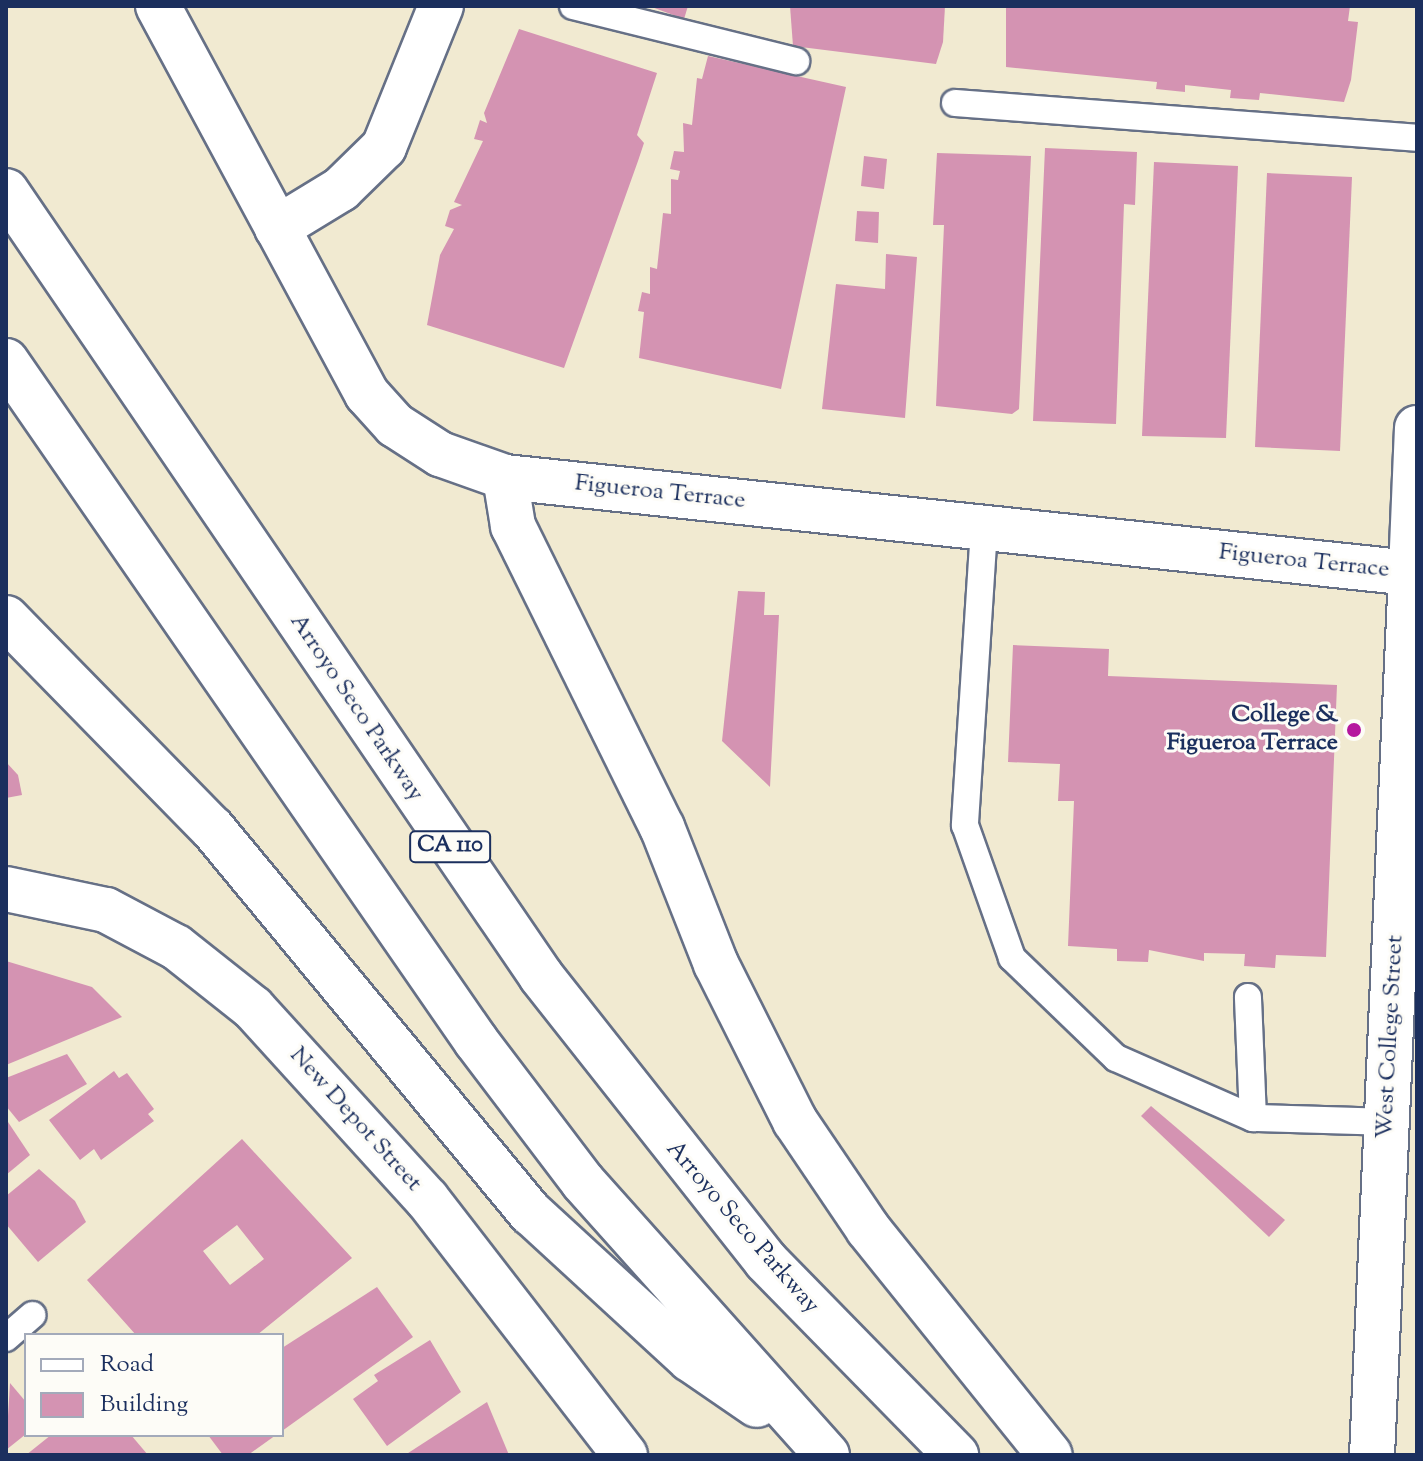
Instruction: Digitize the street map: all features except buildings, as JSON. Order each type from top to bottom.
[{"type":"main road","name":"Figueroa Terrace","points":[[158,6],[367,394],[395,425],[440,454],[505,477],[1414,573]]},
{"type":"main road","points":[[277,228],[341,189],[384,147],[441,6]]},
{"type":"main road","name":"Arroyo Seco Parkway","points":[[6,191],[541,976],[766,1261],[956,1455]]},
{"type":"main road","points":[[6,361],[476,1041],[583,1182],[824,1452]]},
{"type":"main road","name":"West College Street","points":[[1372,1455],[1414,573],[1417,428]]},
{"type":"main road","points":[[505,477],[513,526],[795,1121],[868,1229],[1050,1455]]},
{"type":"main road","points":[[6,618],[212,828],[531,1213],[690,1359],[824,1452]]},
{"type":"main road","name":"New Depot Street","points":[[6,889],[106,910],[176,947],[253,1008],[427,1199],[625,1455]]},
{"type":"lane","points":[[573,6],[796,61]]},
{"type":"lane","points":[[955,103],[1417,138]]},
{"type":"lane","points":[[984,529],[965,825],[1012,958],[1116,1058],[1253,1118],[1387,1122]]},
{"type":"lane","points":[[1248,997],[1253,1118]]},
{"type":"lane","points":[[6,1338],[32,1315]]},
{"type":"place","name":"College & Figueroa Terrace","points":[[1354,730]]}]
